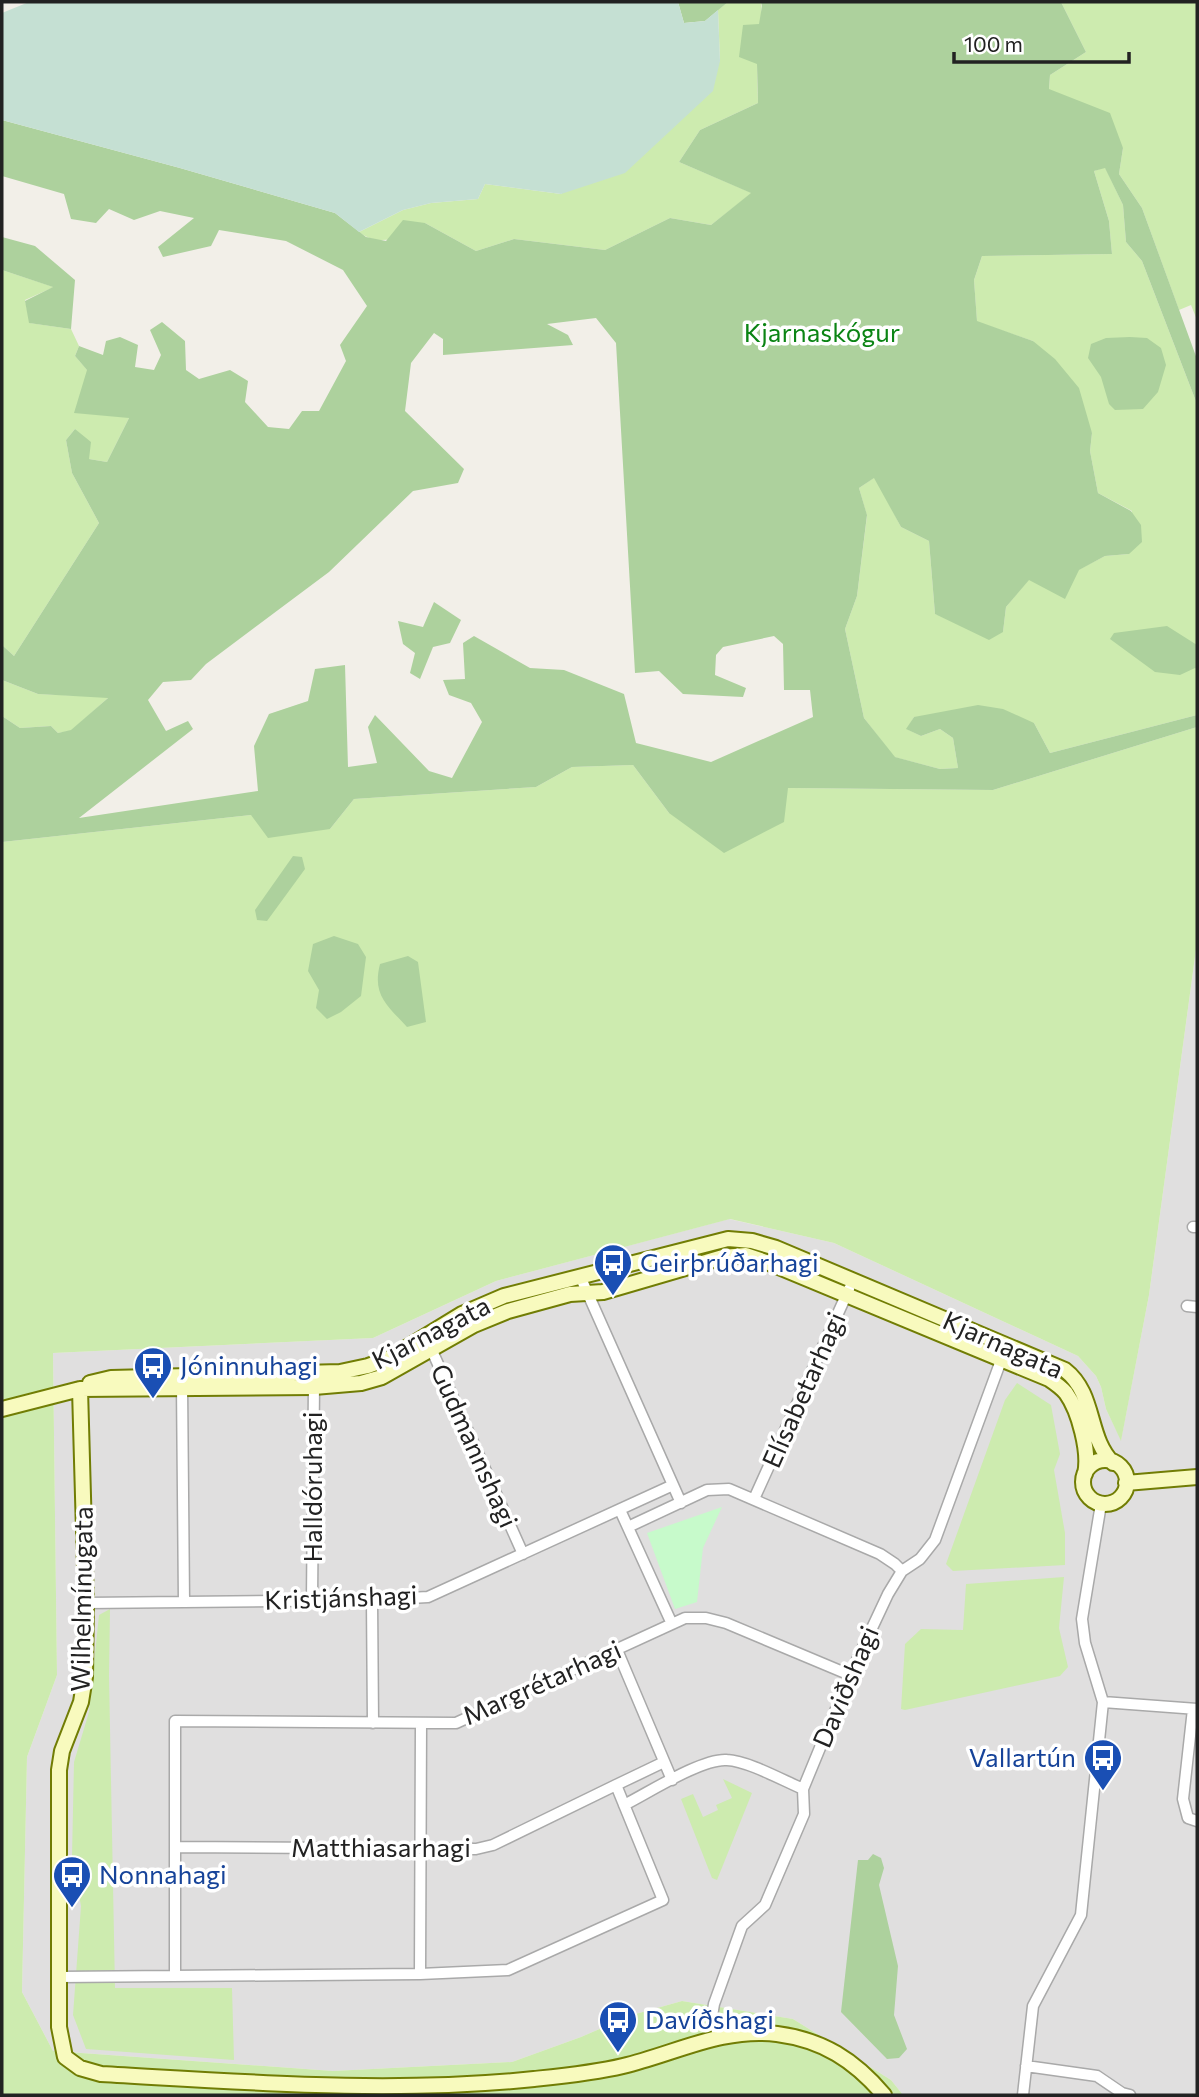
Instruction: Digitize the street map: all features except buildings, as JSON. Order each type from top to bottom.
[{"type":"street","name":"Kjarnagata","points":[[2,1409],[80,1389],[181,1382],[314,1380],[361,1384],[382,1377],[462,1314],[504,1296],[728,1239],[752,1241],[776,1248],[1055,1364],[1071,1374],[1082,1389],[1100,1442],[1113,1462]]},
{"type":"street","name":"Kjarnagata","points":[[428,1343],[492,1317],[570,1294],[603,1292],[723,1257],[746,1255],[1049,1379],[1068,1395],[1078,1420],[1086,1451],[1085,1474]]},
{"type":"street","points":[[579,1276],[681,1503]]},
{"type":"street","name":"Elísabetarhagi","points":[[754,1499],[853,1280]]},
{"type":"street","name":"Gudmannshagi","points":[[428,1343],[523,1554]]},
{"type":"street","name":"Daviðshagi","points":[[719,2037],[712,2017],[714,2004],[742,1926],[765,1905],[804,1814],[803,1789],[850,1675],[892,1585],[902,1572],[932,1547],[1006,1345]]},
{"type":"street","name":"Halldóruhagi","points":[[312,1600],[314,1380]]},
{"type":"street","points":[[181,1382],[184,1602]]},
{"type":"street","name":"Wilhelmínugata","points":[[80,1389],[86,1602],[84,1690],[62,1751],[59,1770],[59,2037],[65,2057],[80,2068],[101,2074],[331,2086],[465,2084],[535,2079],[613,2068],[719,2037]]},
{"type":"street","points":[[1100,1461],[1113,1462],[1123,1471],[1126,1483],[1117,1500],[1101,1504],[1087,1495],[1084,1488],[1085,1474],[1100,1461]]},
{"type":"street","points":[[1126,1483],[1197,1476]]},
{"type":"street","name":"Kristjánshagi","points":[[86,1602],[372,1600],[428,1597],[673,1485]]},
{"type":"street","points":[[628,1527],[707,1490],[720,1488],[736,1491],[880,1554],[902,1572]]},
{"type":"street","points":[[1023,2095],[1033,2006],[1081,1915],[1103,1702],[1085,1643],[1082,1619],[1101,1504]]},
{"type":"street","points":[[620,1510],[672,1624]]},
{"type":"street","points":[[372,1600],[373,1723]]},
{"type":"street","name":"Margrétarhagi","points":[[175,1847],[175,1721],[456,1723],[685,1618],[706,1618],[726,1623],[850,1675]]},
{"type":"street","points":[[617,1650],[672,1780]]},
{"type":"street","points":[[1103,1702],[1195,1709],[1183,1799],[1188,1818],[1197,1821]]},
{"type":"street","points":[[420,1974],[421,1723]]},
{"type":"street","points":[[624,1805],[706,1763],[728,1760],[803,1789]]},
{"type":"street","name":"Matthiasarhagi","points":[[175,1847],[468,1850],[493,1845],[664,1762]]},
{"type":"street","points":[[60,1977],[420,1974],[508,1970],[663,1900],[616,1785]]},
{"type":"street","points":[[175,1847],[175,1976]]},
{"type":"street","points":[[719,2037],[775,2034],[813,2043],[845,2057],[884,2095]]},
{"type":"street","points":[[1026,2066],[1097,2076],[1122,2093],[1130,2095]]},
{"type":"shaded area","points":[[1197,942],[1197,2095],[903,2095],[891,2080],[793,2019],[682,2001],[632,2015],[512,2062],[333,2071],[53,2051],[22,1992],[27,1757],[57,1675],[53,1353],[373,1338],[496,1281],[729,1219],[834,1243],[1078,1356],[1096,1376],[1106,1409],[1121,1440],[1149,1295]]},
{"type":"green space","points":[[29,2],[678,2],[684,23],[705,21],[718,10],[720,61],[713,91],[625,173],[561,194],[485,184],[478,199],[431,203],[403,210],[359,232],[335,213],[2,120],[2,13]]},
{"type":"green space","points":[[678,2],[728,2],[705,21],[684,23]]},
{"type":"green space","points":[[728,2],[761,2],[758,103],[700,130],[679,162],[752,193],[711,225],[670,218],[605,250],[514,239],[476,251],[425,223],[384,240],[376,240],[359,232],[403,210],[431,203],[478,199],[485,184],[561,194],[720,61],[718,10]]},
{"type":"green space","name":"Kjarnaskógur","points":[[761,2],[1061,2],[1086,52],[1050,75],[1049,89],[1110,113],[1123,148],[1119,174],[1142,208],[1197,359],[1197,404],[1142,261],[1126,242],[1123,205],[1105,168],[1094,171],[1109,221],[1112,254],[982,256],[974,280],[977,321],[1033,341],[1055,359],[1079,388],[1092,433],[1090,451],[1098,493],[1131,511],[1141,525],[1142,542],[1129,554],[1105,556],[1079,570],[1065,599],[1029,580],[1006,607],[1003,632],[989,640],[935,614],[929,541],[901,527],[874,478],[859,488],[867,515],[857,596],[845,629],[864,718],[895,757],[940,769],[958,768],[953,738],[940,729],[921,736],[906,729],[914,717],[978,705],[1003,709],[1034,723],[1050,753],[1197,715],[1197,727],[993,790],[788,788],[784,822],[724,853],[669,813],[633,765],[572,767],[536,787],[354,799],[330,829],[268,838],[251,815],[2,842],[2,716],[20,728],[51,726],[58,733],[71,730],[108,698],[38,694],[2,680],[2,645],[14,656],[99,523],[72,473],[66,440],[75,429],[91,442],[89,459],[107,462],[129,418],[74,413],[87,370],[75,356],[79,346],[103,355],[106,341],[120,337],[138,345],[135,367],[154,370],[161,355],[150,330],[162,322],[185,341],[186,370],[199,379],[230,370],[248,381],[245,402],[268,427],[289,429],[302,411],[319,411],[346,361],[340,345],[367,306],[343,270],[286,241],[219,230],[211,246],[163,257],[158,247],[194,218],[160,211],[134,220],[109,209],[96,223],[71,219],[64,194],[2,176],[2,120],[335,213],[366,237],[386,241],[403,220],[425,223],[476,251],[514,239],[605,250],[670,218],[711,225],[751,193],[679,162],[700,130],[758,103],[757,64],[739,57],[743,25],[759,24]],"holes":[[[596,318],[616,343],[635,673],[659,671],[683,694],[743,697],[746,688],[715,675],[716,655],[723,647],[774,636],[783,644],[784,690],[810,690],[813,717],[711,762],[636,743],[624,694],[564,670],[530,668],[474,636],[463,643],[465,679],[443,680],[449,695],[471,703],[482,722],[452,778],[429,771],[375,715],[368,727],[377,763],[348,767],[345,665],[315,669],[308,701],[269,714],[254,746],[258,791],[79,818],[193,729],[188,721],[166,731],[148,700],[163,682],[191,680],[206,664],[329,572],[413,491],[458,483],[464,469],[405,411],[411,363],[434,333],[443,339],[443,355],[573,345],[568,335],[547,324]]]},
{"type":"green space","points":[[1061,2],[1197,2],[1197,320],[1191,305],[1179,310],[1142,208],[1119,174],[1123,148],[1049,90],[1050,75],[1086,52]]},
{"type":"green space","points":[[1105,167],[1123,205],[1126,242],[1142,261],[1197,404],[1197,715],[1050,753],[1034,723],[914,717],[907,729],[921,736],[940,729],[953,738],[958,768],[940,769],[894,757],[864,718],[845,629],[857,596],[867,516],[859,488],[875,477],[901,527],[929,541],[935,614],[1003,632],[1006,607],[1029,579],[1078,570],[1105,556],[1129,554],[1132,511],[1098,493],[1090,451],[1092,433],[1033,341],[977,322],[974,280],[982,256],[1112,254],[1109,221],[1094,171]]},
{"type":"green space","points":[[2,237],[35,246],[75,280],[71,329],[29,323],[25,301],[53,287],[2,270]]},
{"type":"green space","points":[[2,270],[54,287],[25,300],[30,323],[71,329],[79,346],[75,356],[129,418],[107,462],[89,459],[75,429],[66,440],[72,473],[99,523],[14,656],[2,645]]},
{"type":"green space","points":[[1106,338],[1147,338],[1161,348],[1166,365],[1158,392],[1143,409],[1115,410],[1109,404],[1101,377],[1088,358],[1091,344]]},
{"type":"green space","points":[[434,602],[461,620],[450,643],[433,647],[420,679],[410,673],[415,653],[403,644],[398,621],[423,627]]},
{"type":"green space","points":[[1167,626],[1197,645],[1197,669],[1180,675],[1155,672],[1110,639],[1114,633]]},
{"type":"green space","points":[[2,680],[38,694],[109,697],[71,731],[58,733],[51,726],[20,728],[2,716]]},
{"type":"green space","points":[[1197,727],[1197,942],[1149,1295],[1121,1441],[1106,1409],[1096,1376],[1078,1356],[834,1243],[730,1219],[496,1281],[373,1338],[53,1353],[57,1675],[27,1757],[22,1992],[53,2051],[333,2071],[512,2062],[632,2015],[682,2001],[793,2019],[891,2080],[903,2095],[2,2095],[2,842],[251,815],[330,829],[354,799],[536,787],[572,767],[633,765],[669,813],[788,788],[993,790]]},
{"type":"green space","points":[[293,856],[302,857],[305,869],[267,921],[257,920],[255,910]]},
{"type":"green space","points":[[334,936],[358,944],[366,957],[361,996],[327,1019],[316,1008],[319,990],[308,971],[313,944]]},
{"type":"green space","points":[[408,956],[418,962],[426,1022],[407,1027],[383,999],[378,975],[380,964]]},
{"type":"green space","points":[[1017,1383],[1051,1405],[1060,1454],[1054,1470],[1065,1533],[1065,1565],[953,1571],[946,1564],[1005,1400]]},
{"type":"green space","points":[[722,1507],[703,1548],[697,1602],[675,1609],[647,1533]]},
{"type":"green space","points":[[1064,1577],[1059,1628],[1068,1667],[1060,1676],[901,1709],[905,1644],[921,1629],[963,1630],[966,1584]]},
{"type":"green space","points":[[110,1609],[115,1988],[232,1988],[234,2060],[86,2049],[73,2015],[81,1906],[72,1857],[74,1762],[89,1712],[99,1615]]},
{"type":"green space","points":[[723,1779],[752,1793],[717,1880],[712,1878],[681,1799],[693,1794],[703,1817],[718,1810],[716,1805],[732,1798]]},
{"type":"green space","points":[[873,1854],[881,1858],[884,1868],[879,1885],[898,1966],[894,2015],[907,2049],[899,2058],[887,2059],[841,2012],[858,1860],[868,1860]]},
{"type":"place","name":"Geirþrúðarhagi","points":[[613,1297]]},
{"type":"place","name":"Jóninnuhagi","points":[[153,1400]]},
{"type":"place","name":"Vallartún","points":[[1103,1792]]},
{"type":"place","name":"Nonnahagi","points":[[72,1909]]},
{"type":"place","name":"Davíðshagi","points":[[618,2054]]}]
